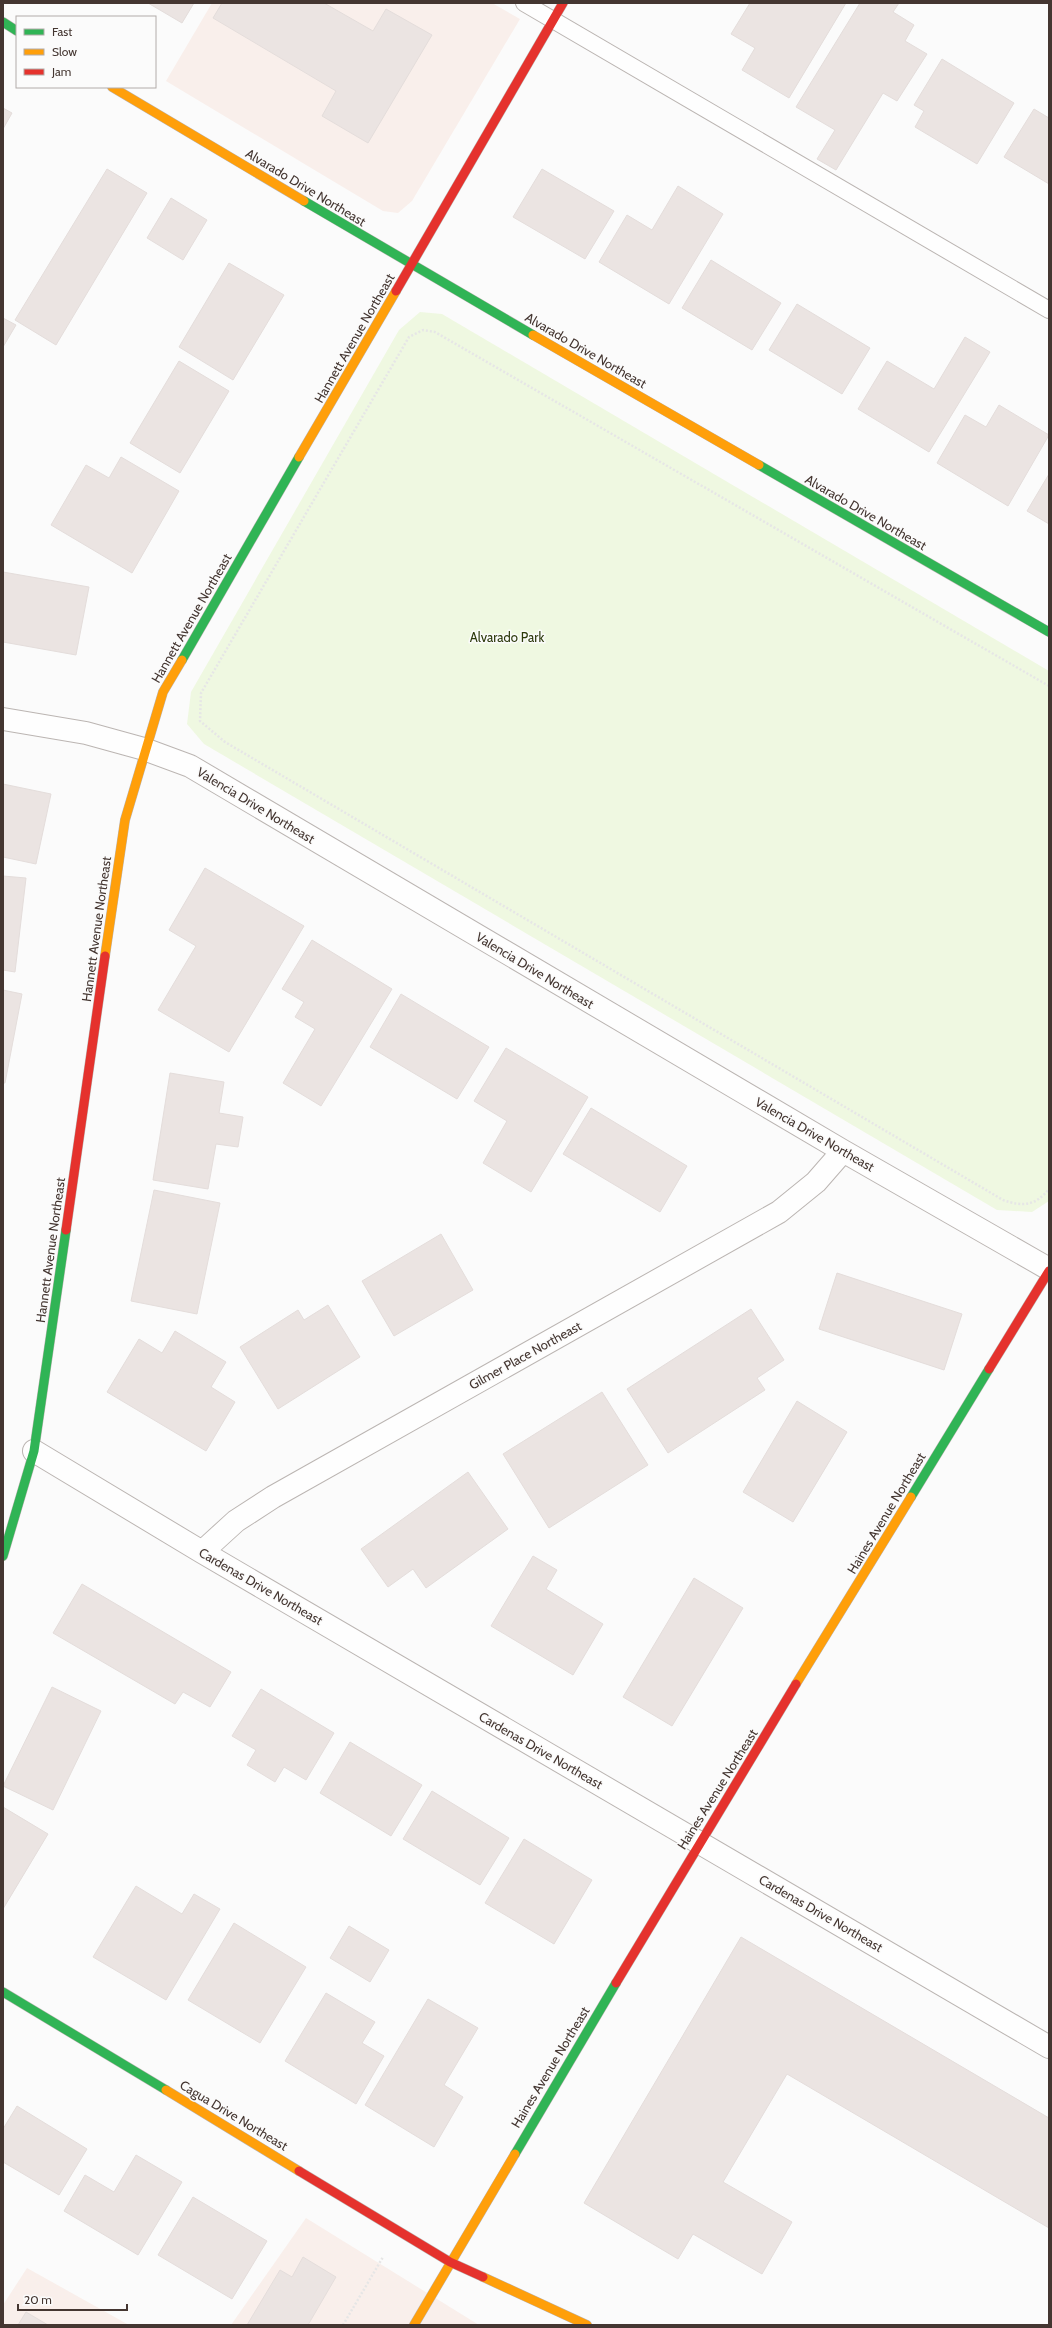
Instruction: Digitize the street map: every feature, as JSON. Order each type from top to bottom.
[{"type":"street","name":"Hannett Avenue Northeast","points":[[3,1556],[34,1451],[125,820],[144,749],[162,692],[412,264],[562,3]]},
{"type":"street","points":[[3,22],[16,30]]},
{"type":"street","name":"Alvarado Drive Northeast","points":[[114,88],[412,264],[1049,632]]},
{"type":"street","name":"Valencia Drive Northeast","points":[[3,719],[86,733],[144,749],[190,766],[1049,1270]]},
{"type":"street","name":"Gilmer Place Northeast","points":[[202,1552],[236,1521],[273,1497],[779,1212],[816,1182],[844,1151]]},
{"type":"street","name":"Haines Avenue Northeast","points":[[414,2325],[699,1842],[1049,1270]]},
{"type":"street","name":"Cardenas Drive Northeast","points":[[34,1451],[202,1552],[1049,2046]]},
{"type":"street","name":"Cagua Drive Northeast","points":[[3,1992],[450,2262],[587,2325]]},
{"type":"lane","points":[[524,3],[1049,310]]},
{"type":"path","points":[[1049,686],[436,332],[423,330],[409,337],[201,693],[200,721],[225,742],[1003,1200],[1020,1206],[1040,1199],[1049,1189]]},
{"type":"path","points":[[343,2325],[384,2254]]},
{"type":"shaded area","points":[[212,3],[492,3],[520,19],[412,201],[398,213],[383,211],[166,81]]},
{"type":"shaded area","points":[[306,2218],[479,2325],[231,2325]]},
{"type":"shaded area","points":[[27,2268],[129,2325],[3,2325],[3,2305]]},
{"type":"green space","name":"Alvarado Park","points":[[420,312],[442,314],[1049,671],[1049,1201],[1032,1212],[997,1210],[204,744],[187,724],[191,692],[399,330]]},
{"type":"building","points":[[148,3],[194,3],[182,23]]},
{"type":"building","points":[[222,3],[324,3],[373,31],[386,9],[432,35],[368,143],[322,116],[336,91],[213,18]]},
{"type":"building","points":[[750,3],[846,3],[789,98],[742,70],[755,48],[731,34]]},
{"type":"building","points":[[860,3],[899,3],[893,12],[914,25],[905,41],[927,54],[897,101],[883,93],[836,170],[817,159],[835,130],[796,107]]},
{"type":"building","points":[[942,59],[1014,103],[977,164],[915,127],[924,111],[914,105]]},
{"type":"building","points":[[3,108],[12,113],[3,129]]},
{"type":"building","points":[[1034,109],[1049,118],[1049,184],[1004,157]]},
{"type":"building","points":[[107,169],[147,193],[56,345],[15,320]]},
{"type":"building","points":[[542,169],[614,211],[585,259],[513,217]]},
{"type":"building","points":[[678,186],[723,214],[669,304],[599,262],[627,215],[652,230]]},
{"type":"building","points":[[171,198],[207,220],[183,260],[147,238]]},
{"type":"building","points":[[711,260],[781,303],[752,350],[682,308]]},
{"type":"building","points":[[229,263],[284,295],[233,380],[179,347]]},
{"type":"building","points":[[797,304],[870,348],[842,394],[769,350]]},
{"type":"building","points":[[3,318],[16,325],[3,347]]},
{"type":"building","points":[[965,337],[990,352],[929,452],[858,409],[887,361],[934,389]]},
{"type":"building","points":[[179,361],[229,391],[180,473],[130,443]]},
{"type":"building","points":[[999,405],[1049,435],[1008,506],[937,463],[965,415],[986,427]]},
{"type":"building","points":[[121,457],[179,491],[132,573],[51,525],[86,465],[109,478]]},
{"type":"building","points":[[1049,474],[1049,524],[1027,511]]},
{"type":"building","points":[[3,572],[89,587],[76,655],[3,642]]},
{"type":"building","points":[[3,784],[51,794],[36,864],[3,857]]},
{"type":"building","points":[[205,868],[304,926],[229,1052],[158,1010],[196,946],[169,930]]},
{"type":"building","points":[[3,876],[26,878],[15,972],[3,970]]},
{"type":"building","points":[[312,940],[392,989],[321,1106],[283,1083],[315,1029],[295,1017],[304,1002],[282,989]]},
{"type":"building","points":[[3,990],[22,994],[5,1083],[3,1083]]},
{"type":"building","points":[[401,994],[489,1047],[457,1099],[370,1047]]},
{"type":"building","points":[[506,1048],[588,1097],[531,1192],[483,1163],[507,1121],[474,1101]]},
{"type":"building","points":[[170,1073],[224,1082],[219,1113],[243,1117],[238,1147],[216,1144],[208,1189],[153,1180]]},
{"type":"building","points":[[591,1108],[687,1166],[660,1212],[563,1154]]},
{"type":"building","points":[[154,1190],[220,1203],[197,1314],[131,1301]]},
{"type":"building","points":[[441,1234],[473,1290],[394,1336],[362,1281]]},
{"type":"building","points":[[837,1273],[962,1314],[944,1370],[819,1329]]},
{"type":"building","points":[[328,1305],[360,1357],[278,1409],[240,1347],[298,1310],[304,1320]]},
{"type":"building","points":[[751,1309],[784,1360],[757,1378],[765,1390],[668,1453],[627,1389]]},
{"type":"building","points":[[175,1331],[226,1362],[211,1387],[235,1402],[206,1451],[107,1392],[139,1339],[162,1353]]},
{"type":"building","points":[[602,1392],[648,1465],[549,1528],[503,1454]]},
{"type":"building","points":[[797,1401],[847,1432],[793,1522],[743,1492]]},
{"type":"building","points":[[468,1472],[508,1529],[426,1588],[413,1569],[388,1587],[361,1549]]},
{"type":"building","points":[[533,1556],[557,1570],[546,1589],[603,1624],[573,1675],[491,1626]]},
{"type":"building","points":[[694,1578],[743,1608],[672,1726],[623,1697]]},
{"type":"building","points":[[82,1584],[231,1672],[210,1707],[183,1692],[175,1704],[53,1633]]},
{"type":"building","points":[[52,1687],[101,1711],[53,1810],[3,1786]]},
{"type":"building","points":[[261,1689],[334,1733],[306,1780],[284,1767],[275,1782],[247,1765],[256,1750],[232,1736]]},
{"type":"building","points":[[350,1742],[422,1785],[391,1836],[320,1793]]},
{"type":"building","points":[[432,1791],[509,1838],[480,1885],[403,1839]]},
{"type":"building","points":[[3,1807],[48,1834],[3,1909]]},
{"type":"building","points":[[524,1839],[592,1880],[554,1944],[485,1903]]},
{"type":"building","points":[[136,1886],[182,1914],[194,1894],[220,1909],[166,2000],[93,1957]]},
{"type":"building","points":[[234,1923],[306,1967],[260,2043],[188,2000]]},
{"type":"building","points":[[349,1926],[389,1950],[370,1982],[330,1958]]},
{"type":"building","points":[[741,1937],[1049,2118],[1049,2228],[787,2074],[723,2182],[792,2222],[762,2274],[693,2234],[678,2259],[584,2203]]},
{"type":"building","points":[[326,1993],[375,2022],[362,2043],[384,2056],[356,2104],[285,2061]]},
{"type":"building","points":[[428,1999],[478,2028],[444,2085],[463,2097],[434,2147],[365,2105]]},
{"type":"building","points":[[17,2106],[87,2149],[59,2195],[3,2162],[3,2129]]},
{"type":"building","points":[[136,2155],[182,2182],[138,2255],[64,2211],[85,2175],[114,2192]]},
{"type":"building","points":[[193,2197],[267,2241],[232,2299],[158,2255]]},
{"type":"building","points":[[303,2257],[336,2277],[308,2325],[247,2325],[280,2270],[292,2277]]},
{"type":"building","points":[[26,2312],[48,2325],[18,2325]]},
{"type":"traffic: fast","points":[[3,22],[16,30]]},
{"type":"traffic: fast","points":[[304,201],[533,335]]},
{"type":"traffic: fast","points":[[182,660],[299,457]]},
{"type":"traffic: fast","points":[[759,465],[1049,632]]},
{"type":"traffic: fast","points":[[3,1556],[34,1451],[66,1230]]},
{"type":"traffic: fast","points":[[911,1497],[989,1369]]},
{"type":"traffic: fast","points":[[515,2154],[616,1983]]},
{"type":"traffic: fast","points":[[3,1992],[166,2090]]},
{"type":"traffic: slow","points":[[114,88],[304,201]]},
{"type":"traffic: slow","points":[[299,457],[396,291]]},
{"type":"traffic: slow","points":[[533,335],[759,465]]},
{"type":"traffic: slow","points":[[105,956],[125,820],[163,692],[182,660]]},
{"type":"traffic: slow","points":[[796,1684],[911,1497]]},
{"type":"traffic: slow","points":[[166,2090],[299,2171]]},
{"type":"traffic: slow","points":[[414,2325],[515,2154]]},
{"type":"traffic: slow","points":[[483,2277],[587,2325]]},
{"type":"traffic: jam","points":[[396,291],[563,3]]},
{"type":"traffic: jam","points":[[66,1230],[105,956]]},
{"type":"traffic: jam","points":[[989,1369],[1049,1271]]},
{"type":"traffic: jam","points":[[616,1983],[796,1684]]},
{"type":"traffic: jam","points":[[299,2171],[450,2262],[483,2277]]}]
